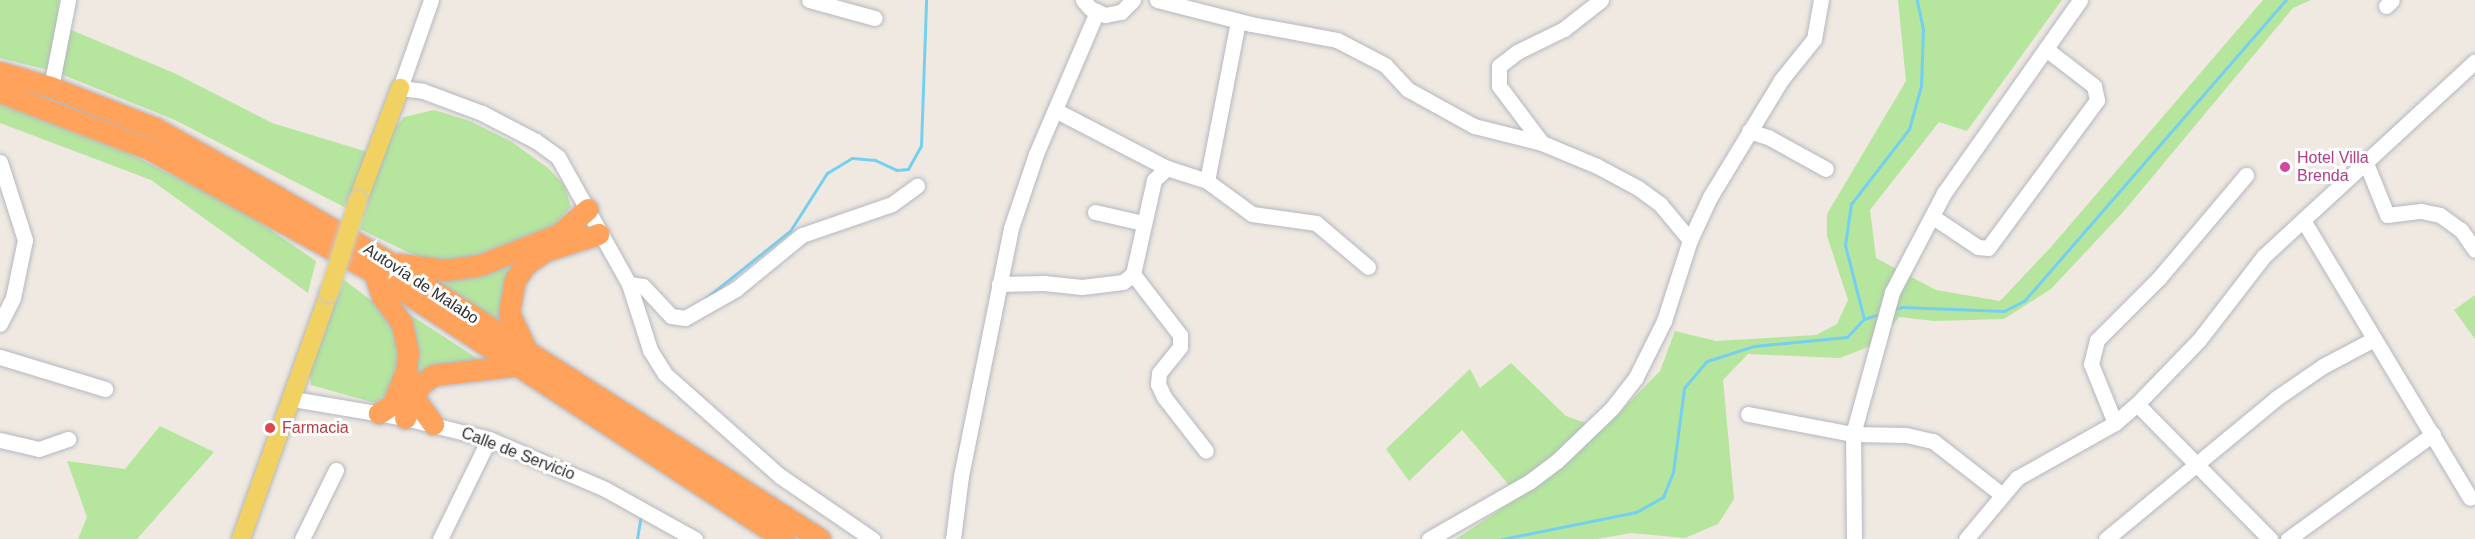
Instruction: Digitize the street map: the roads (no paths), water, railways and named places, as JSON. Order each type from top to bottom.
[{"type":"highway","name":"Autovía de Malabo","points":[[0,72],[51,87],[155,128],[378,265],[524,360],[784,539]]},
{"type":"highway","name":"Autovía de Malabo","points":[[0,92],[149,149],[378,265]]},
{"type":"highway","points":[[379,413],[393,404],[406,371],[408,352],[402,324],[382,296],[378,265],[424,269],[472,267],[559,234],[588,208]]},
{"type":"highway","points":[[405,418],[420,385],[434,375],[524,360],[509,313],[515,280],[526,264],[544,251],[598,234]]},
{"type":"highway","name":"Autovía de Malabo","points":[[524,360],[820,539]]},
{"type":"highway","points":[[415,399],[433,424]]},
{"type":"main road","points":[[241,539],[293,399],[358,200],[400,88]]},
{"type":"street","points":[[51,87],[59,31],[68,0]]},
{"type":"street","points":[[430,0],[400,88],[423,91],[452,100],[536,141],[558,158],[588,208],[598,234],[629,284],[650,350],[665,374],[780,476],[872,539]]},
{"type":"street","points":[[808,0],[875,18]]},
{"type":"street","points":[[1083,0],[1096,12],[1113,15],[1133,0]]},
{"type":"street","points":[[1157,0],[1188,4],[1238,21],[1337,40],[1385,65],[1407,89],[1474,126],[1542,143],[1597,166],[1638,188],[1660,204],[1690,240]]},
{"type":"street","points":[[1542,143],[1499,86],[1499,66],[1517,52],[1564,29],[1601,0]]},
{"type":"street","points":[[1430,539],[1529,482],[1612,408],[1653,347],[1690,240],[1749,131],[1781,80],[1814,39],[1821,0]]},
{"type":"street","points":[[1854,539],[1853,434],[1885,312],[1958,171],[2080,0]]},
{"type":"street","points":[[953,539],[961,476],[1011,228],[1055,110],[1096,12]]},
{"type":"street","points":[[1207,181],[1238,21]]},
{"type":"street","points":[[1934,217],[1978,246],[1988,248],[2097,100],[2094,86],[2046,49]]},
{"type":"street","points":[[1966,539],[2001,494],[2035,466],[2115,423],[2137,404],[2199,340],[2264,256],[2475,61]]},
{"type":"street","points":[[1055,110],[1167,168],[1207,181],[1252,214],[1316,223],[1368,267]]},
{"type":"street","points":[[1749,131],[1768,137],[1826,169]]},
{"type":"street","points":[[0,162],[25,240],[12,298],[0,324]]},
{"type":"street","points":[[2366,163],[2387,215],[2421,212],[2440,215],[2451,220],[2475,250]]},
{"type":"street","points":[[999,284],[1082,287],[1123,282],[1133,274],[1154,180],[1167,168]]},
{"type":"street","points":[[2115,423],[2091,364],[2097,340],[2159,278],[2246,175]]},
{"type":"street","points":[[629,284],[643,286],[671,316],[685,318],[736,289],[802,235],[892,204],[917,186]]},
{"type":"street","points":[[1095,212],[1143,223]]},
{"type":"street","points":[[2303,220],[2470,498]]},
{"type":"street","points":[[1133,274],[1180,335],[1180,347],[1159,372],[1158,384],[1164,397],[1206,450]]},
{"type":"street","points":[[2106,539],[2194,462],[2323,366],[2374,339]]},
{"type":"street","points":[[0,357],[105,389]]},
{"type":"street","name":"Calle de Servicio","points":[[293,399],[405,418],[489,440],[594,484],[695,539]]},
{"type":"street","points":[[2137,404],[2270,539]]},
{"type":"street","points":[[1748,414],[1853,434],[1898,435],[1933,441],[2001,494]]},
{"type":"street","points":[[2289,539],[2433,435]]},
{"type":"street","points":[[0,440],[39,449],[68,439]]},
{"type":"street","points":[[440,539],[489,440]]},
{"type":"street","points":[[302,539],[336,470]]},
{"type":"waterway","points":[[706,298],[790,231],[827,173],[852,158],[875,160],[896,170],[908,169],[921,146],[926,0]]},
{"type":"waterway","points":[[1502,539],[1636,512],[1663,497],[1673,472],[1684,388],[1707,361],[1754,346],[1847,337],[1864,319],[1845,245],[1851,204],[1909,129],[1921,86],[1923,29],[1917,0]]},
{"type":"waterway","points":[[1891,310],[1902,307],[2004,311],[2024,301],[2286,0]]},
{"type":"waterway","points":[[1864,319],[1882,313]]},
{"type":"waterway","points":[[637,539],[640,519]]},
{"type":"place","name":"Hotel Villa Brenda","points":[[2285,167]]},
{"type":"place","name":"Farmacia","points":[[270,428]]}]
